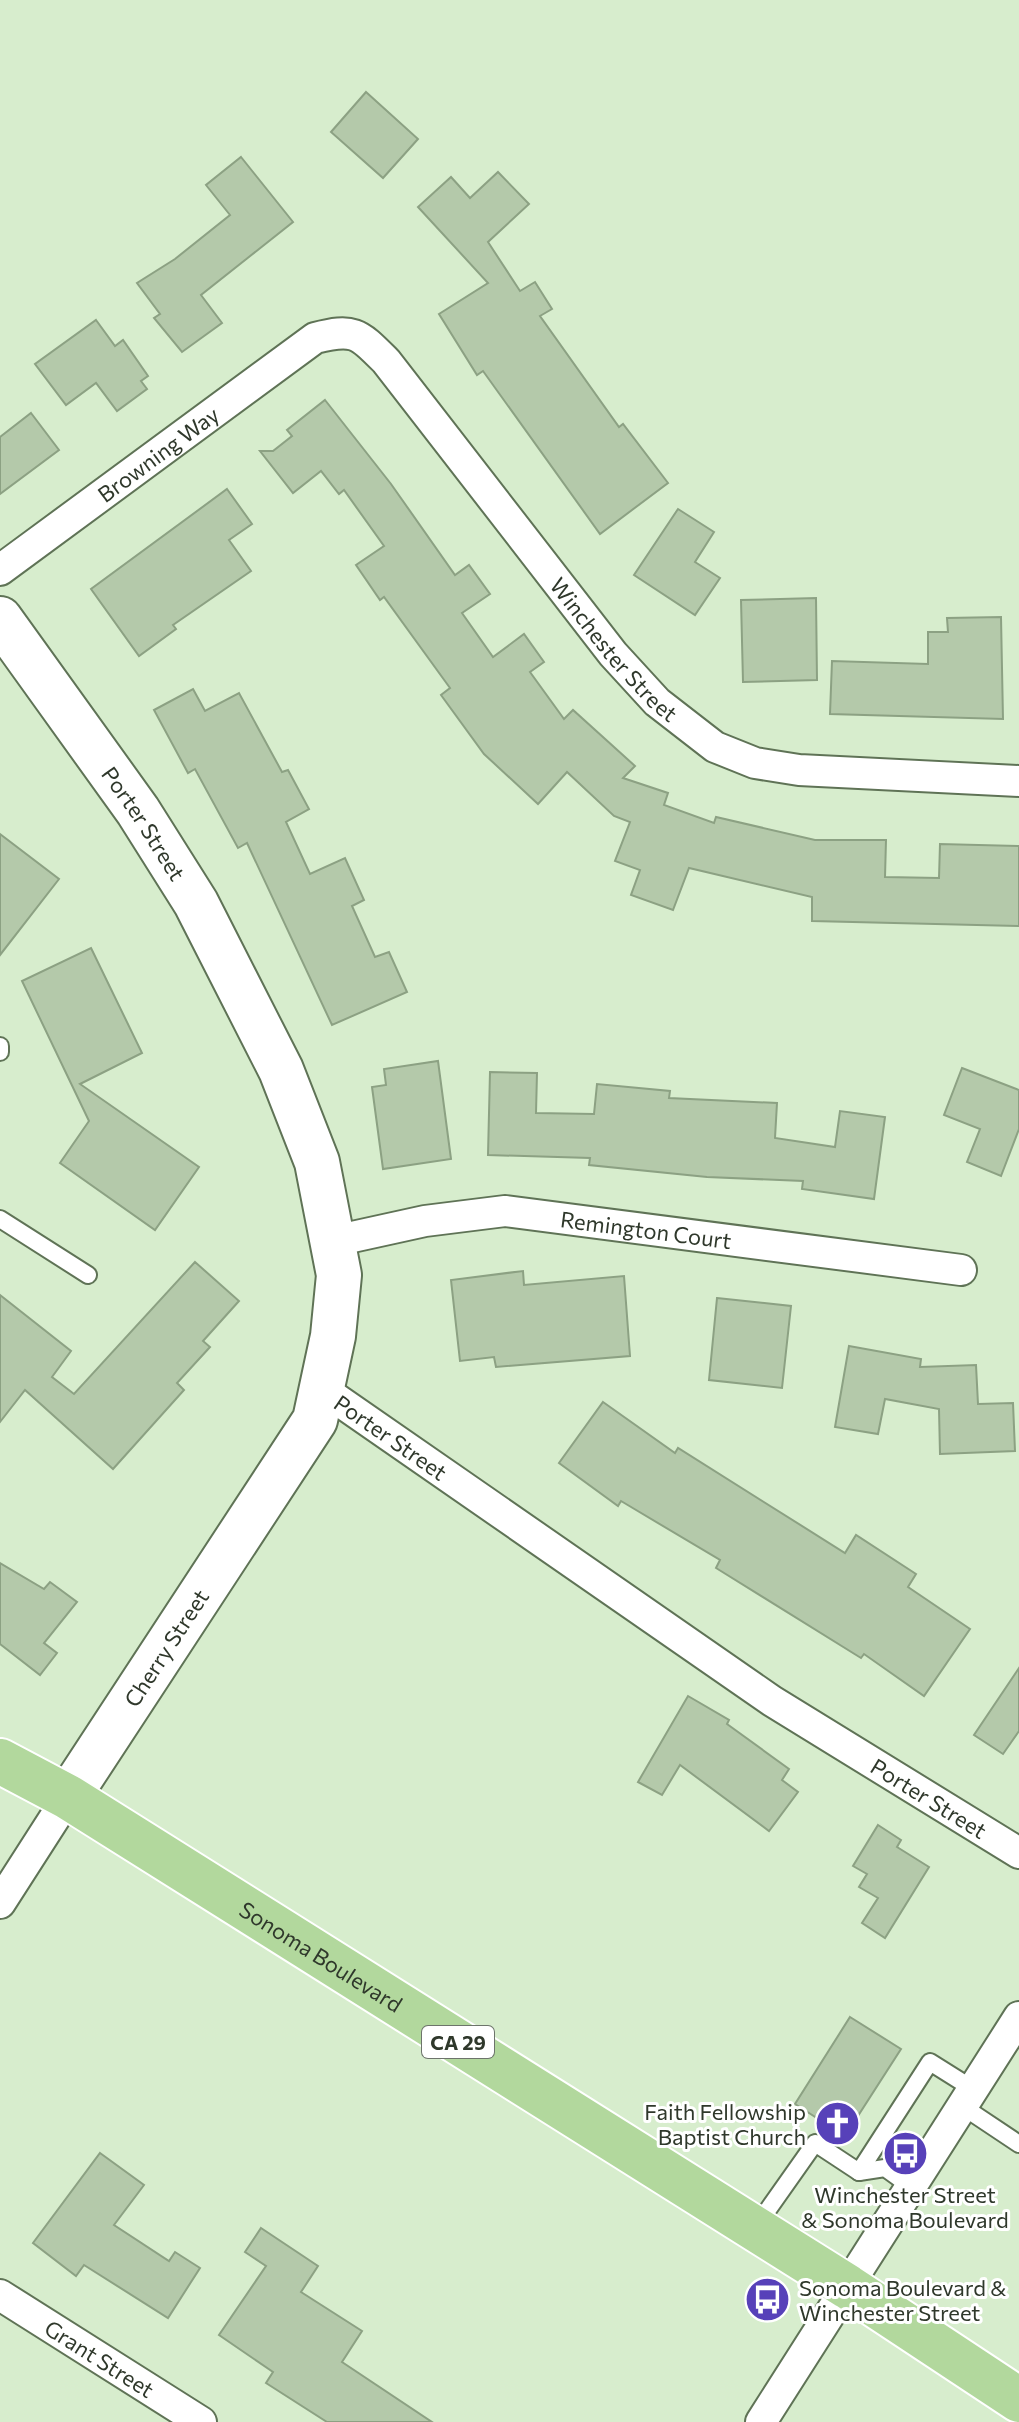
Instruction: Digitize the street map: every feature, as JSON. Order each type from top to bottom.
[{"type":"main road","name":"Sonoma Boulevard","points":[[0,1747],[68,1797]]},
{"type":"main road","name":"Sonoma Boulevard","points":[[0,1761],[68,1797],[755,2228],[1019,2400]]},
{"type":"street","name":"Winchester Street","points":[[315,338],[346,330],[362,337],[386,361],[613,654],[657,702],[715,747],[755,763],[799,770],[1019,781]]},
{"type":"street","name":"Browning Way","points":[[0,570],[315,338]]},
{"type":"street","name":"Porter Street","points":[[0,619],[138,811],[196,903],[281,1070],[317,1162],[339,1275],[333,1336],[322,1389],[772,1701],[1019,1853]]},
{"type":"street","name":"Remington Court","points":[[334,1241],[425,1221],[505,1211],[961,1270]]},
{"type":"street","name":"Cherry Street","points":[[0,1903],[315,1420],[322,1389]]},
{"type":"street","points":[[761,2422],[1019,2017]]},
{"type":"street","name":"Grant Street","points":[[0,2295],[201,2422]]},
{"type":"lane","points":[[0,1219],[88,1275]]},
{"type":"lane","points":[[859,2172],[930,2062],[1019,2144]]},
{"type":"lane","points":[[755,2228],[815,2143],[859,2172],[885,2168],[910,2186]]},
{"type":"building","points":[[366,92],[418,139],[383,178],[331,132]]},
{"type":"building","points":[[241,157],[293,222],[201,295],[222,323],[182,352],[154,318],[160,314],[137,283],[175,259],[230,215],[206,185]]},
{"type":"building","points":[[498,172],[529,204],[488,242],[520,291],[535,282],[552,309],[540,316],[619,427],[623,424],[668,483],[600,534],[483,371],[477,375],[439,314],[488,283],[418,207],[451,177],[470,198]]},
{"type":"building","points":[[96,320],[115,346],[123,340],[148,376],[141,381],[147,389],[117,411],[96,383],[66,405],[35,364]]},
{"type":"building","points":[[325,400],[391,484],[455,575],[469,565],[490,594],[462,613],[493,657],[524,634],[544,662],[530,672],[564,719],[573,710],[635,766],[623,778],[668,793],[664,805],[714,823],[716,817],[815,840],[886,840],[885,877],[939,878],[940,844],[1019,846],[1019,926],[812,921],[812,897],[689,868],[673,910],[631,895],[640,870],[615,861],[630,822],[614,816],[567,772],[538,804],[484,754],[441,695],[450,688],[384,597],[380,600],[356,565],[384,546],[344,490],[339,494],[321,471],[293,493],[260,451],[273,451],[292,436],[287,430]]},
{"type":"building","points":[[31,413],[59,450],[0,494],[0,437]]},
{"type":"building","points":[[227,489],[252,524],[229,540],[251,571],[173,625],[176,629],[139,656],[91,589]]},
{"type":"building","points":[[678,509],[714,532],[695,562],[720,578],[695,615],[634,575]]},
{"type":"building","points":[[816,598],[817,680],[743,682],[741,600]]},
{"type":"building","points":[[1001,617],[1003,719],[830,714],[832,661],[928,664],[928,632],[948,632],[947,618]]},
{"type":"building","points":[[193,689],[205,711],[239,693],[282,772],[288,770],[309,809],[286,822],[310,874],[345,858],[364,900],[352,906],[375,957],[389,952],[407,992],[332,1025],[247,843],[238,848],[195,769],[188,773],[154,710]]},
{"type":"building","points":[[0,834],[59,879],[0,955]]},
{"type":"building","points":[[91,948],[142,1053],[80,1084],[199,1167],[155,1230],[60,1163],[89,1121],[22,981]]},
{"type":"building","points":[[438,1061],[451,1159],[383,1169],[372,1087],[386,1085],[384,1069]]},
{"type":"building","points":[[962,1068],[1019,1090],[1019,1129],[1001,1176],[967,1162],[980,1129],[944,1115]]},
{"type":"building","points":[[490,1072],[537,1073],[536,1113],[594,1114],[597,1084],[670,1091],[669,1098],[777,1103],[775,1138],[835,1147],[840,1111],[885,1117],[874,1199],[802,1189],[803,1181],[707,1177],[589,1165],[590,1158],[488,1155]]},
{"type":"building","points":[[195,1262],[239,1301],[203,1341],[210,1347],[177,1383],[184,1390],[113,1469],[25,1390],[0,1422],[0,1295],[71,1351],[52,1377],[74,1394]]},
{"type":"building","points":[[523,1271],[524,1285],[624,1276],[630,1356],[496,1367],[494,1357],[460,1361],[451,1280]]},
{"type":"building","points":[[717,1298],[791,1306],[782,1388],[709,1380]]},
{"type":"building","points":[[849,1346],[921,1359],[920,1367],[976,1365],[978,1404],[1013,1403],[1015,1451],[940,1454],[939,1409],[885,1399],[878,1434],[835,1427]]},
{"type":"building","points":[[603,1402],[675,1453],[678,1448],[845,1553],[856,1535],[916,1574],[908,1587],[970,1629],[924,1696],[864,1654],[861,1658],[716,1568],[720,1560],[621,1501],[618,1506],[559,1463]]},
{"type":"building","points":[[0,1563],[44,1589],[50,1582],[77,1602],[44,1643],[57,1653],[40,1675],[0,1644]]},
{"type":"building","points":[[1019,1668],[1019,1731],[1003,1754],[974,1735]]},
{"type":"building","points":[[688,1696],[729,1720],[727,1724],[789,1769],[782,1780],[798,1792],[769,1831],[680,1765],[662,1795],[638,1782]]},
{"type":"building","points":[[878,1825],[901,1840],[897,1847],[929,1867],[885,1938],[862,1923],[878,1898],[859,1887],[867,1874],[853,1866]]},
{"type":"building","points":[[850,2017],[901,2049],[845,2136],[795,2104]]},
{"type":"building","points":[[100,2153],[144,2185],[114,2225],[169,2261],[175,2252],[200,2268],[168,2318],[84,2265],[76,2276],[33,2243]]},
{"type":"building","points":[[261,2228],[318,2266],[301,2292],[362,2331],[342,2362],[432,2422],[327,2422],[266,2383],[273,2372],[219,2335],[266,2266],[245,2252]]},
{"type":"place","name":"Faith Fellowship Baptist Church","points":[[837,2124]]},
{"type":"place","name":"Winchester Street & Sonoma Boulevard","points":[[905,2153]]},
{"type":"place","name":"Sonoma Boulevard & Winchester Street","points":[[768,2300]]}]
